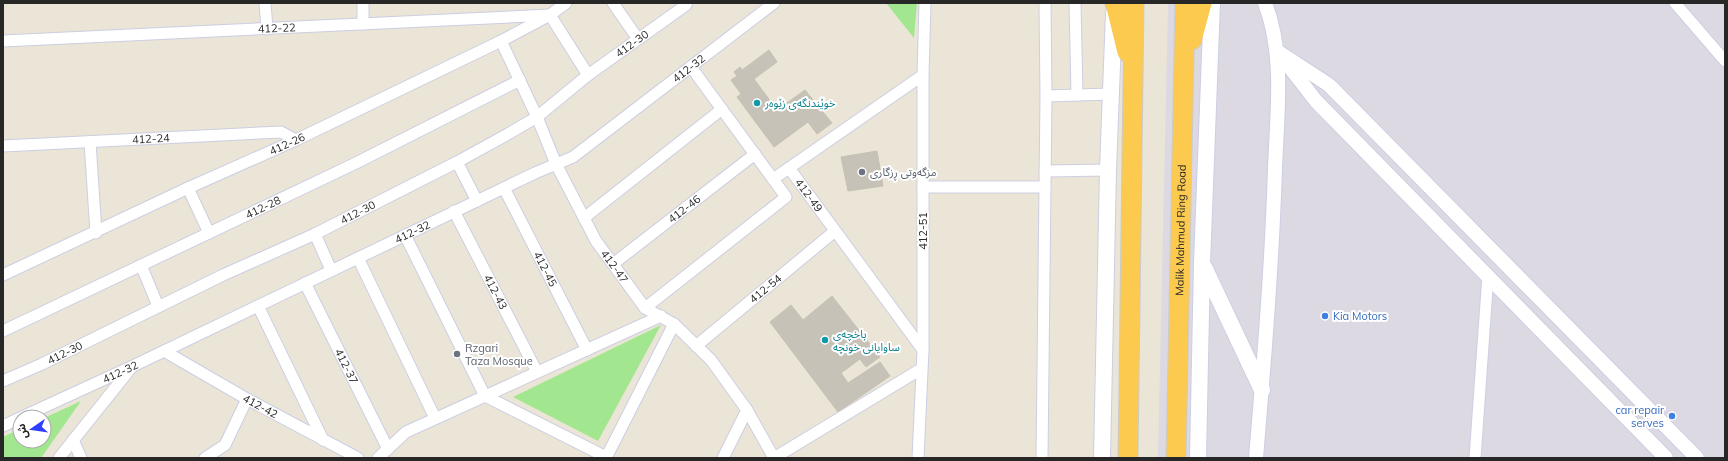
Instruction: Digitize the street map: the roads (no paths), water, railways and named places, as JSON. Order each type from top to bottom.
[{"type":"highway","points":[[1114,3],[1134,78]]},
{"type":"highway","points":[[1128,458],[1134,3]]},
{"type":"highway","name":"Malik Mahmud Ring Road","points":[[1176,458],[1185,68],[1185,3]]},
{"type":"highway","points":[[1185,68],[1202,3]]},
{"type":"main road","points":[[1102,458],[1108,170],[1114,3]]},
{"type":"main road","points":[[1198,458],[1202,263],[1212,3]]},
{"type":"main road","points":[[1202,263],[1262,390]]},
{"type":"street","points":[[265,3],[267,29]]},
{"type":"street","points":[[363,3],[363,24]]},
{"type":"street","name":"412-26","points":[[3,275],[96,233],[188,188],[296,140],[501,41],[550,15],[566,3]]},
{"type":"street","points":[[613,3],[638,39]]},
{"type":"street","name":"412-30","points":[[3,381],[42,364],[223,274],[315,234],[457,162],[538,117],[588,75],[686,5],[685,3]]},
{"type":"street","name":"412-32","points":[[39,409],[133,366],[454,211],[573,157],[774,3]]},
{"type":"street","name":"412-51","points":[[918,458],[923,350],[923,75],[925,3]]},
{"type":"street","points":[[1042,458],[1046,96],[1045,3]]},
{"type":"street","points":[[1075,3],[1077,95]]},
{"type":"street","points":[[1256,458],[1273,238],[1278,90],[1277,51],[1274,32],[1265,3]]},
{"type":"street","points":[[1675,3],[1725,61]]},
{"type":"street","points":[[550,15],[588,75]]},
{"type":"street","name":"412-22","points":[[3,41],[550,15]]},
{"type":"street","name":"412-47","points":[[501,41],[538,117],[556,164],[596,241],[645,308],[674,324],[711,360],[747,410],[774,458]]},
{"type":"street","points":[[1277,51],[1329,85],[1697,458]]},
{"type":"street","points":[[1277,51],[1316,100],[1666,458]]},
{"type":"street","points":[[691,67],[786,196]]},
{"type":"street","points":[[789,168],[923,75]]},
{"type":"street","name":"412-28","points":[[3,331],[356,163],[520,80]]},
{"type":"street","points":[[1316,100],[1329,85]]},
{"type":"street","points":[[1046,96],[1111,94]]},
{"type":"street","points":[[584,218],[722,109]]},
{"type":"street","name":"412-24","points":[[3,146],[280,132],[296,140]]},
{"type":"street","points":[[90,142],[96,233]]},
{"type":"street","name":"412-46","points":[[613,264],[755,154]]},
{"type":"street","points":[[457,162],[477,201]]},
{"type":"street","name":"412-49","points":[[773,179],[789,168],[923,350]]},
{"type":"street","points":[[1045,171],[1108,170]]},
{"type":"street","points":[[645,308],[786,196],[802,185]]},
{"type":"street","points":[[923,187],[1045,187]]},
{"type":"street","points":[[188,188],[209,233]]},
{"type":"street","name":"412-45","points":[[504,188],[587,350]]},
{"type":"street","name":"412-43","points":[[454,211],[537,372]]},
{"type":"street","name":"412-54","points":[[696,346],[836,231]]},
{"type":"street","points":[[315,234],[331,270]]},
{"type":"street","points":[[405,235],[485,396],[606,457],[674,324]]},
{"type":"street","points":[[358,258],[435,418]]},
{"type":"street","points":[[141,265],[158,306]]},
{"type":"street","points":[[1475,458],[1488,275]]},
{"type":"street","name":"412-37","points":[[305,283],[388,448]]},
{"type":"street","points":[[258,306],[323,440]]},
{"type":"street","points":[[378,458],[406,432],[661,316]]},
{"type":"street","name":"412-42","points":[[164,351],[247,399],[358,458]]},
{"type":"street","points":[[59,458],[133,366]]},
{"type":"street","points":[[774,458],[921,369]]},
{"type":"street","points":[[206,458],[225,445],[247,399]]},
{"type":"street","points":[[723,458],[747,410]]},
{"type":"street","name":"412-32","points":[[3,426],[12,422]]},
{"type":"street","points":[[73,440],[81,458]]},
{"type":"place","name":"خوێندنگەی زێوەر","points":[[757,103]]},
{"type":"place","name":"مزگەوتی ڕزگاری","points":[[862,172]]},
{"type":"place","name":"Kia Motors","points":[[1325,316]]},
{"type":"place","name":"باخچەی ساوایانی خونچە","points":[[825,340]]},
{"type":"place","name":"Rzgari Taza Mosque","points":[[457,354]]},
{"type":"place","name":"car repair serves","points":[[1672,416]]}]
